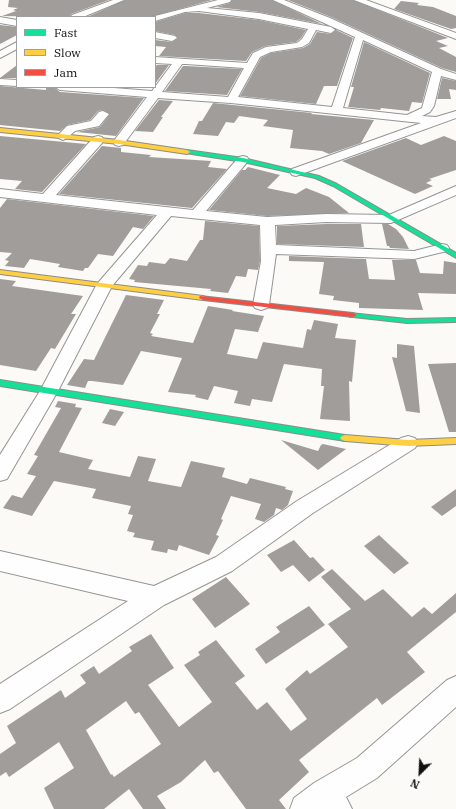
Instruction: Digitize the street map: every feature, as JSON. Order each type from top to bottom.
[{"type":"street","points":[[78,16],[120,0]]},
{"type":"street","points":[[198,9],[200,6],[227,0]]},
{"type":"street","points":[[277,0],[327,20],[348,31],[456,78]]},
{"type":"street","points":[[358,0],[456,36]]},
{"type":"street","points":[[156,18],[185,10],[198,9],[259,16],[313,27],[348,31]]},
{"type":"street","points":[[0,20],[16,23]]},
{"type":"street","points":[[231,100],[256,56],[262,51],[299,46],[306,41],[313,27]]},
{"type":"street","points":[[156,35],[172,38]]},
{"type":"street","points":[[337,110],[360,36]]},
{"type":"street","points":[[2,53],[16,46]]},
{"type":"street","points":[[156,60],[251,66]]},
{"type":"street","points":[[119,142],[179,62]]},
{"type":"street","points":[[409,118],[426,110],[429,106],[437,71]]},
{"type":"street","points":[[0,82],[16,83]]},
{"type":"street","points":[[76,88],[231,100],[438,121]]},
{"type":"street","points":[[64,136],[71,128],[95,124],[103,114]]},
{"type":"street","points":[[296,172],[456,114]]},
{"type":"street","points":[[0,130],[119,142],[243,160],[317,177],[456,256]]},
{"type":"street","points":[[46,199],[98,140]]},
{"type":"street","points":[[196,215],[243,160]]},
{"type":"street","points":[[0,193],[167,212],[267,221],[326,218],[391,219],[456,190]]},
{"type":"street","points":[[0,473],[49,391],[105,284],[167,212]]},
{"type":"street","points":[[261,305],[269,261],[267,221]]},
{"type":"street","points":[[269,249],[414,255],[442,248]]},
{"type":"street","points":[[0,272],[105,284],[261,305],[407,321],[456,320]]},
{"type":"street","points":[[0,383],[346,438],[408,443],[456,441]]},
{"type":"street","points":[[0,700],[155,597],[224,564],[305,507],[408,443]]},
{"type":"street","points":[[0,561],[155,597]]},
{"type":"street","points":[[322,804],[367,768],[456,689]]},
{"type":"building","points":[[9,0],[109,0],[71,14],[70,16],[2,16],[16,11],[13,10],[18,8],[8,7]]},
{"type":"building","points":[[125,0],[212,0],[154,16],[89,16]]},
{"type":"building","points":[[232,0],[272,0],[322,24],[259,12],[216,7],[230,3]]},
{"type":"building","points":[[288,0],[353,0],[448,38],[436,41],[448,46],[439,48],[456,57],[456,72],[442,68],[331,17]]},
{"type":"building","points":[[401,1],[419,3],[417,5],[433,7],[456,16],[456,28],[451,29],[394,9]]},
{"type":"building","points":[[185,13],[199,13],[259,20],[306,30],[301,38],[296,42],[265,46],[252,52],[246,61],[159,56],[166,47],[156,46],[156,40],[172,42],[178,38],[175,35],[156,31],[156,22]]},
{"type":"building","points":[[0,25],[16,27],[16,36],[0,44]]},
{"type":"building","points":[[336,30],[353,38],[337,86],[324,86],[316,104],[240,96],[261,58],[271,53],[303,48],[310,44],[317,32],[331,34]]},
{"type":"building","points":[[364,42],[430,73],[422,103],[412,102],[409,111],[348,107],[354,87],[351,87]]},
{"type":"building","points":[[169,65],[156,83],[156,66]]},
{"type":"building","points":[[16,66],[16,78],[0,78]]},
{"type":"building","points":[[183,66],[242,69],[227,95],[165,91]]},
{"type":"building","points":[[442,78],[456,81],[456,90],[449,89],[451,99],[437,99]]},
{"type":"building","points":[[0,86],[46,90],[46,88],[55,88],[60,92],[144,98],[116,136],[77,132],[100,127],[110,114],[103,110],[98,111],[90,120],[67,125],[60,131],[0,125]]},
{"type":"building","points":[[159,100],[173,101],[161,117],[163,117],[153,132],[135,131]]},
{"type":"building","points":[[213,103],[374,120],[361,143],[329,154],[322,151],[290,148],[293,130],[263,126],[268,120],[239,116],[234,123],[226,122],[218,136],[193,134],[199,121],[202,121]]},
{"type":"building","points":[[0,136],[86,144],[42,192],[15,189],[22,181],[0,179]]},
{"type":"building","points":[[444,136],[456,141],[456,170],[429,179],[432,180],[426,183],[433,186],[415,194],[342,161],[406,138],[421,145]]},
{"type":"building","points":[[102,146],[121,148],[121,152],[151,155],[149,157],[211,161],[208,167],[227,169],[192,208],[59,194]]},
{"type":"building","points":[[248,167],[280,175],[267,188],[296,194],[306,188],[329,197],[349,213],[267,216],[209,210],[242,170],[245,170]]},
{"type":"building","points":[[7,199],[154,216],[143,229],[133,227],[113,256],[98,254],[88,268],[85,268],[83,271],[58,267],[60,264],[30,259],[24,268],[5,266],[9,261],[5,260],[12,253],[0,252],[0,208]]},
{"type":"building","points":[[205,221],[259,226],[260,261],[258,270],[248,269],[246,277],[236,276],[228,293],[210,291],[211,289],[134,282],[135,280],[129,279],[138,265],[147,266],[149,262],[165,264],[170,258],[187,261],[200,240],[203,240]]},
{"type":"building","points":[[361,224],[364,247],[277,244],[277,226]]},
{"type":"building","points":[[382,224],[388,224],[396,229],[403,237],[409,249],[390,248],[387,246]]},
{"type":"building","points":[[289,256],[366,259],[369,279],[395,280],[392,260],[416,260],[420,273],[443,274],[444,261],[456,263],[456,294],[418,293],[423,310],[359,308],[359,303],[333,300],[334,296],[319,294],[324,262],[289,261]]},
{"type":"building","points":[[0,279],[16,281],[12,286],[83,296],[71,314],[76,314],[55,349],[51,348],[36,371],[0,365]]},
{"type":"building","points":[[126,295],[164,300],[157,314],[160,314],[150,333],[153,334],[151,336],[193,343],[208,306],[264,316],[258,332],[235,329],[227,354],[257,359],[263,342],[303,348],[307,329],[311,330],[314,320],[338,324],[335,338],[356,340],[352,382],[349,381],[350,421],[320,419],[324,386],[321,386],[322,369],[284,364],[272,402],[252,399],[250,406],[234,403],[238,391],[214,386],[208,400],[195,397],[196,395],[168,392],[182,358],[141,351],[123,385],[88,381],[85,388],[67,385],[84,359],[94,360]]},
{"type":"building","points":[[397,344],[414,346],[420,413],[406,411],[392,357],[397,358]]},
{"type":"building","points":[[456,363],[456,432],[449,432],[428,364]]},
{"type":"building","points":[[58,401],[76,404],[75,407],[82,408],[59,452],[93,460],[88,469],[130,477],[138,456],[156,459],[148,481],[181,487],[191,461],[225,468],[222,477],[247,484],[250,478],[286,487],[285,489],[293,491],[288,505],[282,510],[276,508],[274,515],[264,522],[255,519],[261,504],[231,496],[216,535],[219,536],[209,555],[179,545],[177,551],[168,549],[167,553],[151,550],[154,541],[133,537],[135,533],[127,531],[133,515],[128,514],[131,506],[92,498],[96,489],[54,481],[32,516],[3,508],[12,495],[22,498],[36,476],[27,474],[38,456],[34,455],[61,408],[55,407]]},
{"type":"building","points":[[110,409],[124,412],[115,426],[102,423]]},
{"type":"building","points":[[281,440],[318,451],[323,444],[346,449],[318,470]]},
{"type":"building","points":[[456,489],[456,506],[442,516],[431,507]]},
{"type":"building","points":[[379,535],[409,563],[394,574],[364,546]]},
{"type":"building","points":[[294,540],[310,558],[313,557],[325,570],[309,582],[293,565],[281,572],[267,555]]},
{"type":"building","points":[[332,569],[365,601],[383,589],[412,617],[424,607],[432,614],[456,593],[456,612],[407,652],[425,672],[382,705],[377,698],[299,760],[309,772],[279,800],[286,809],[246,809],[218,771],[214,773],[205,760],[181,782],[157,796],[166,809],[143,809],[129,789],[104,809],[54,809],[44,788],[74,768],[59,742],[9,777],[6,772],[0,776],[0,754],[16,743],[7,726],[61,690],[65,698],[86,683],[80,675],[94,666],[99,674],[132,651],[129,647],[151,634],[174,668],[148,685],[179,727],[212,702],[184,665],[200,655],[198,652],[216,640],[245,676],[235,683],[257,710],[267,702],[291,731],[307,719],[285,689],[307,670],[310,674],[348,647],[328,624],[351,609],[321,577]],"holes":[[[126,701],[135,714],[139,712],[161,744],[114,777],[112,774],[111,775],[86,730]]]},
{"type":"building","points":[[226,577],[250,604],[215,628],[192,599]]},
{"type":"building","points":[[309,606],[325,625],[266,664],[255,649],[280,632],[276,627]]},
{"type":"traffic: fast","points":[[187,152],[243,160],[317,177],[335,185],[456,256]]},
{"type":"traffic: fast","points":[[353,315],[407,321],[456,320]]},
{"type":"traffic: fast","points":[[0,383],[345,438]]},
{"type":"traffic: slow","points":[[0,130],[119,142],[187,152]]},
{"type":"traffic: slow","points":[[0,272],[203,298]]},
{"type":"traffic: slow","points":[[345,438],[408,443],[456,441]]},
{"type":"traffic: jam","points":[[203,298],[353,315]]}]
